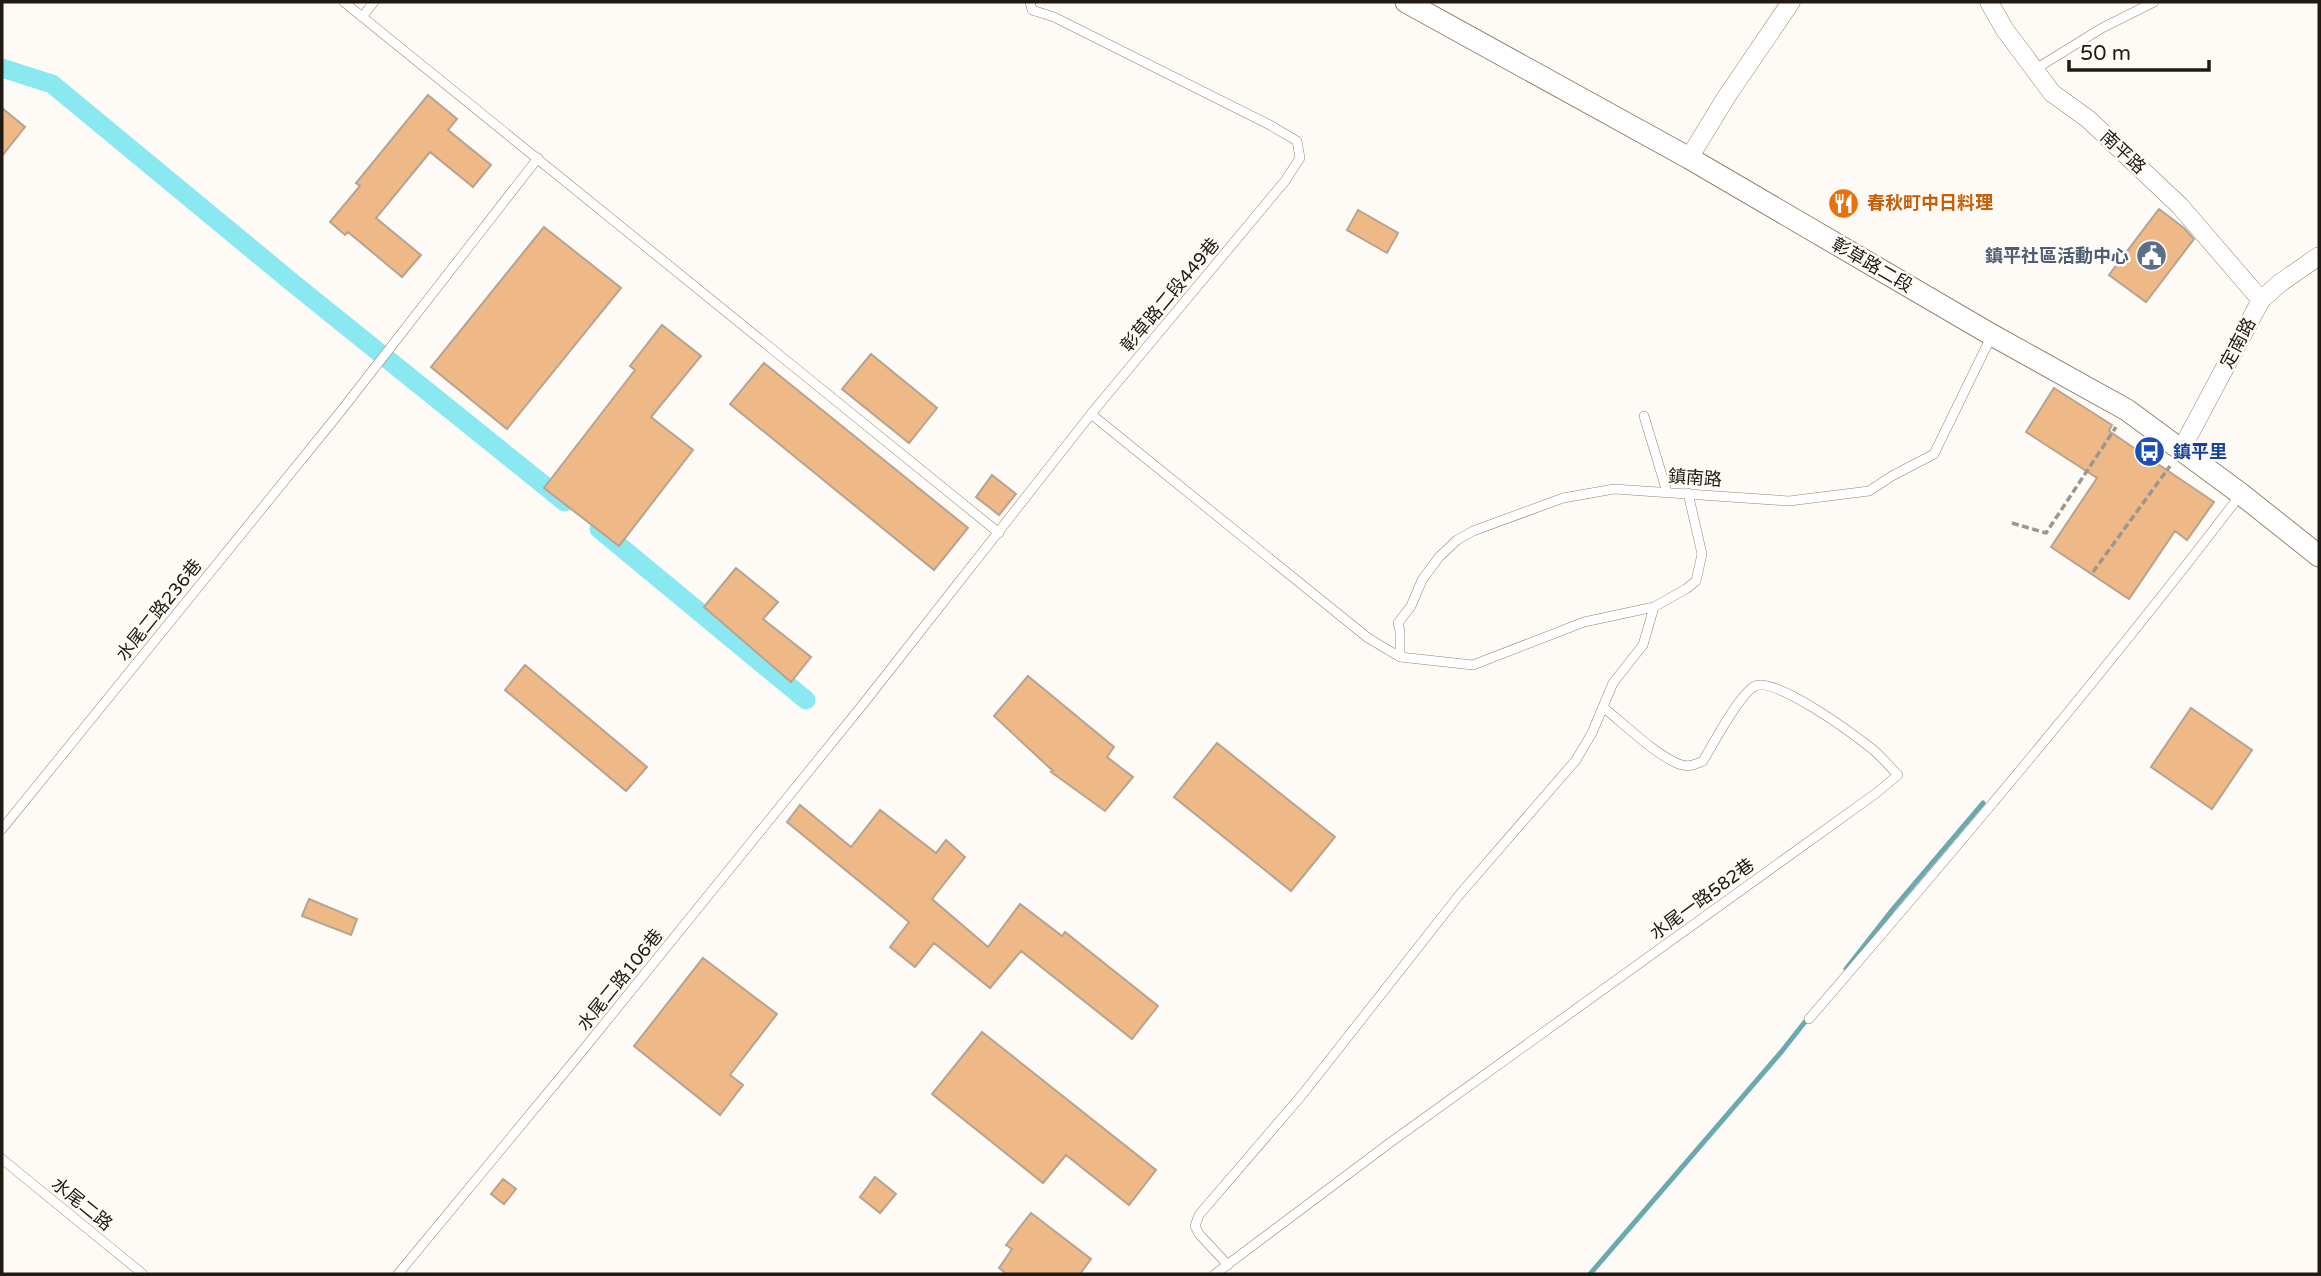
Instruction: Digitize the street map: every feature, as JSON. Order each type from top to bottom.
[{"type":"street","name":"彰草路二段","points":[[1406,2],[1689,158],[1992,335],[2127,410],[2241,494],[2319,556]]},
{"type":"street","points":[[1689,158],[1727,96],[1791,2]]},
{"type":"street","name":"南平路","points":[[1989,2],[2005,30],[2052,93],[2088,119],[2180,206],[2261,300]]},
{"type":"street","name":"定南路","points":[[2181,450],[2261,300],[2319,256]]},
{"type":"lane","points":[[344,2],[999,533]]},
{"type":"lane","points":[[362,17],[374,2]]},
{"type":"lane","name":"彰草路二段449巷","points":[[864,703],[1091,414],[1285,181],[1300,158],[1297,141],[1270,125],[1054,17],[1032,10],[1030,2]]},
{"type":"lane","points":[[2033,70],[2102,28],[2154,2]]},
{"type":"lane","name":"水尾二路236巷","points":[[2,830],[341,411],[538,158]]},
{"type":"lane","name":"鎮南路","points":[[1400,657],[1401,631],[1398,623],[1411,606],[1422,580],[1439,557],[1457,540],[1473,531],[1563,498],[1614,489],[1789,501],[1869,491],[1934,454],[1992,335]]},
{"type":"lane","points":[[1091,414],[1368,638],[1400,657],[1473,664],[1584,622],[1654,607],[1686,589],[1696,581],[1702,554],[1688,493]]},
{"type":"lane","points":[[1644,416],[1667,492]]},
{"type":"lane","points":[[1809,1020],[2017,777],[2241,494]]},
{"type":"lane","points":[[1228,1265],[1199,1234],[1195,1226],[1199,1215],[1302,1095],[1460,894],[1576,760],[1588,741],[1614,683],[1643,645],[1654,607]]},
{"type":"lane","name":"水尾一路582巷","points":[[1214,1274],[1391,1142],[1898,775],[1872,749],[1824,714],[1776,687],[1756,685],[1744,694],[1703,761],[1694,765],[1683,765],[1667,758],[1604,708]]},
{"type":"lane","name":"水尾二路106巷","points":[[398,1274],[588,1045],[864,703]]},
{"type":"lane","name":"水尾二路","points":[[2,1159],[143,1274]]},
{"type":"path","points":[[2012,523],[2046,533],[2127,410]]},
{"type":"path","points":[[2093,572],[2181,450]]},
{"type":"building","points":[[428,95],[457,119],[448,130],[491,165],[473,187],[430,152],[376,218],[421,255],[402,277],[348,232],[345,235],[330,222],[360,186],[356,183]]},
{"type":"building","points":[[2,108],[25,127],[2,156]]},
{"type":"building","name":"鎮平社區活動中心","points":[[2159,209],[2194,239],[2146,302],[2109,275]]},
{"type":"building","points":[[1358,210],[1398,233],[1387,253],[1347,230]]},
{"type":"building","points":[[544,227],[621,288],[507,429],[431,367]]},
{"type":"building","points":[[662,325],[701,356],[651,417],[693,450],[619,546],[544,488],[635,370],[630,366]]},
{"type":"building","points":[[871,354],[937,408],[909,443],[842,389]]},
{"type":"building","points":[[764,363],[968,528],[934,570],[730,404]]},
{"type":"building","points":[[2054,388],[2112,425],[2109,431],[2214,502],[2187,540],[2175,531],[2129,599],[2051,547],[2097,478],[2026,432]]},
{"type":"building","points":[[992,475],[1016,494],[999,515],[976,497]]},
{"type":"building","points":[[736,568],[778,602],[763,619],[811,657],[791,682],[704,607]]},
{"type":"building","points":[[525,665],[647,767],[626,791],[505,690]]},
{"type":"building","points":[[1028,676],[1114,747],[1107,757],[1133,777],[1105,811],[1051,772],[1053,771],[994,716]]},
{"type":"building","points":[[2191,708],[2252,750],[2212,809],[2151,767]]},
{"type":"building","points":[[1217,743],[1335,837],[1291,891],[1174,797]]},
{"type":"building","points":[[800,805],[851,847],[880,810],[936,853],[946,840],[965,857],[932,899],[988,947],[1020,904],[1062,936],[1065,932],[1158,1006],[1132,1039],[1021,951],[990,988],[934,943],[915,967],[890,947],[909,922],[787,822]]},
{"type":"building","points":[[309,899],[357,919],[351,935],[302,916]]},
{"type":"building","points":[[703,958],[777,1014],[730,1075],[743,1085],[720,1115],[634,1046]]},
{"type":"building","points":[[982,1032],[1156,1170],[1129,1205],[1066,1155],[1043,1183],[932,1094]]},
{"type":"building","points":[[875,1177],[896,1194],[880,1213],[860,1197]]},
{"type":"building","points":[[503,1179],[516,1189],[504,1204],[491,1194]]},
{"type":"building","points":[[1031,1213],[1091,1259],[1080,1274],[1007,1274],[999,1268],[1012,1249],[1006,1245]]},
{"type":"waterway","points":[[2,68],[52,84],[294,284],[565,502]]},
{"type":"waterway","points":[[599,529],[806,700]]},
{"type":"waterway","points":[[1846,969],[1983,803]]},
{"type":"waterway","points":[[1590,1274],[1808,1018]]},
{"type":"place","name":"春秋町中日料理","points":[[1844,203]]},
{"type":"place","name":"鎮平社區活動中心","points":[[2152,256]]},
{"type":"place","name":"鎮平里","points":[[2150,452]]}]
